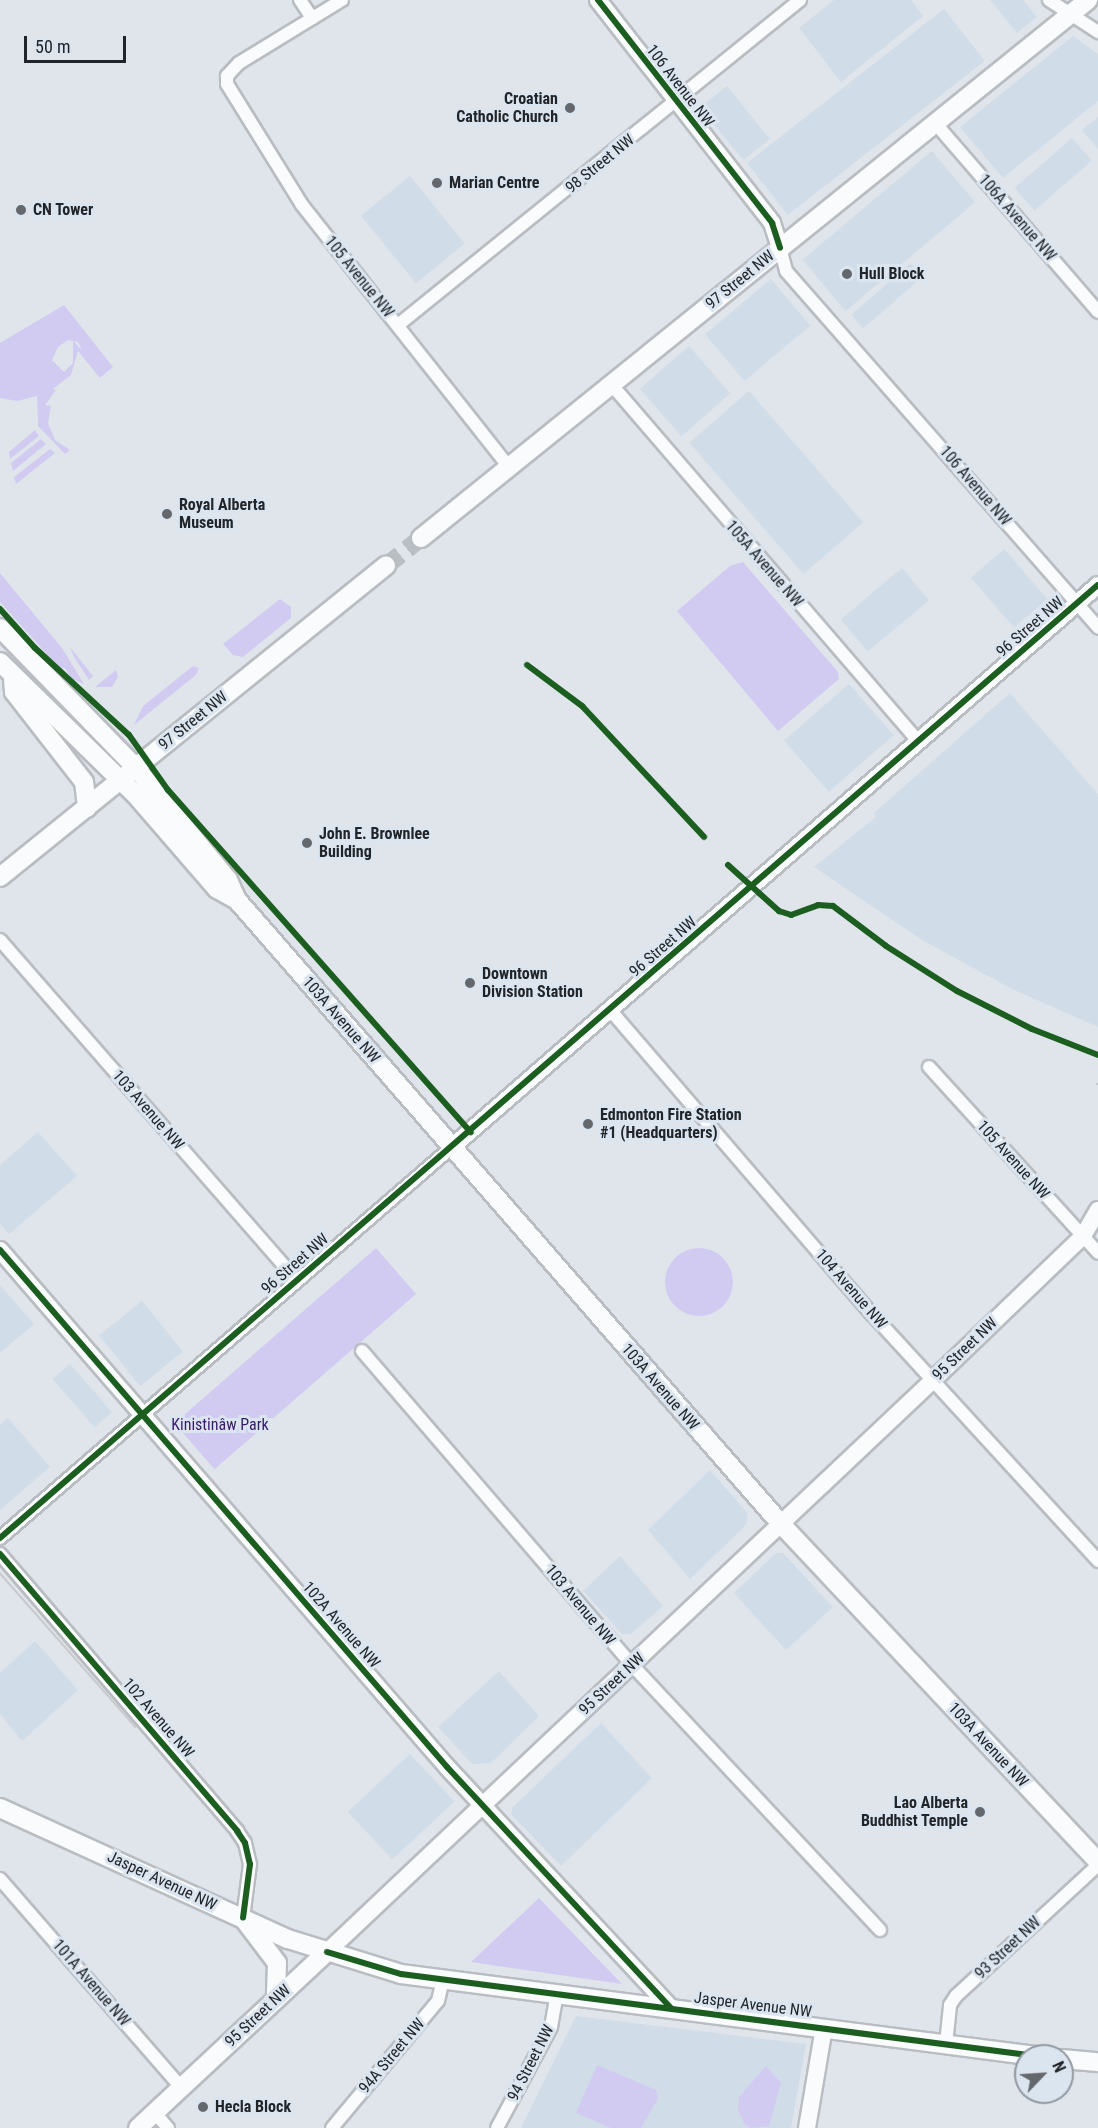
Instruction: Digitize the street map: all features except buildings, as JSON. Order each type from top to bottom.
[{"type":"main road","name":"97 Street NW","points":[[421,538],[1088,0]]},
{"type":"main road","name":"97 Street NW","points":[[0,877],[386,566]]},
{"type":"main road","name":"103A Avenue NW","points":[[0,628],[136,768],[228,879],[237,900],[780,1524],[1098,1863]]},
{"type":"main road","name":"103A Avenue NW","points":[[6,669],[121,780],[217,889],[237,900]]},
{"type":"main road","points":[[6,669],[14,692],[84,782],[87,808]]},
{"type":"main road","name":"Jasper Avenue NW","points":[[0,1808],[243,1918],[327,1952],[382,1970],[443,1980],[1014,2053]]},
{"type":"main road","points":[[243,1918],[277,1963],[276,1999]]},
{"type":"main road","name":"95 Street NW","points":[[138,2128],[327,1952]]},
{"type":"main road","points":[[1074,2060],[1098,2062]]},
{"type":"street","points":[[300,0],[312,18],[342,0]]},
{"type":"street","name":"98 Street NW","points":[[398,325],[800,0]]},
{"type":"street","points":[[1049,0],[1098,32]]},
{"type":"street","name":"106 Avenue NW","points":[[603,2],[675,102],[772,223],[786,271],[1098,628]]},
{"type":"street","name":"105 Avenue NW","points":[[312,18],[239,63],[227,76],[227,84],[302,205],[508,466]]},
{"type":"street","name":"106A Avenue NW","points":[[936,124],[1098,312]]},
{"type":"street","name":"105A Avenue NW","points":[[611,384],[919,742]]},
{"type":"street","name":"96 Street NW","points":[[0,1538],[611,1011],[1098,585]]},
{"type":"street","name":"103 Avenue NW","points":[[0,940],[297,1280]]},
{"type":"street","name":"104 Avenue NW","points":[[611,1011],[932,1381],[1098,1561]]},
{"type":"street","name":"105 Avenue NW","points":[[929,1067],[1090,1233],[1098,1253]]},
{"type":"street","name":"95 Street NW","points":[[327,1952],[1090,1233],[1098,1210]]},
{"type":"street","name":"102A Avenue NW","points":[[0,1250],[482,1807],[671,2008]]},
{"type":"street","name":"103 Avenue NW","points":[[362,1351],[632,1665],[880,1930]]},
{"type":"street","name":"102 Avenue NW","points":[[0,1554],[237,1831],[245,1843],[250,1864],[243,1918]]},
{"type":"street","name":"93 Street NW","points":[[946,2044],[950,2005],[956,1996],[1098,1863]]},
{"type":"street","name":"101A Avenue NW","points":[[0,1879],[182,2088]]},
{"type":"street","name":"94A Street NW","points":[[332,2128],[438,2001],[443,1980]]},
{"type":"street","name":"94 Street NW","points":[[497,2128],[551,2027],[557,1994]]},
{"type":"street","points":[[807,2128],[824,2028]]},
{"type":"street","points":[[155,2113],[168,2128]]},
{"type":"shaded area","points":[[834,0],[911,0],[923,16],[841,82],[799,28]]},
{"type":"shaded area","points":[[990,0],[1023,0],[1037,17],[1017,33]]},
{"type":"shaded area","points":[[944,9],[985,61],[788,215],[747,163]]},
{"type":"shaded area","points":[[1073,36],[1098,54],[1098,101],[1003,178],[960,127]]},
{"type":"shaded area","points":[[727,86],[770,139],[743,160],[701,107]]},
{"type":"shaded area","points":[[1098,117],[1098,149],[1082,130]]},
{"type":"shaded area","points":[[1072,138],[1092,161],[1034,211],[1015,188]]},
{"type":"shaded area","points":[[932,151],[975,202],[846,311],[803,260]]},
{"type":"shaded area","points":[[410,176],[465,244],[416,283],[361,216]]},
{"type":"shaded area","points":[[911,263],[923,277],[863,328],[851,315]]},
{"type":"shaded area","points":[[771,279],[810,326],[744,381],[705,334]]},
{"type":"shaded area","points":[[689,346],[730,394],[681,436],[640,389]]},
{"type":"shaded area","points":[[749,391],[863,522],[804,574],[689,443]]},
{"type":"shaded area","points":[[1004,549],[1047,599],[1014,628],[971,578]]},
{"type":"shaded area","points":[[902,568],[929,600],[868,652],[841,619]]},
{"type":"shaded area","points":[[849,684],[894,735],[829,792],[784,740]]},
{"type":"shaded area","points":[[1010,693],[1098,794],[1098,1027],[1010,988],[922,940],[814,867],[876,817],[874,813]]},
{"type":"shaded area","points":[[38,1132],[77,1176],[9,1234],[0,1224],[0,1165]]},
{"type":"shaded area","points":[[0,1285],[34,1324],[0,1353]]},
{"type":"shaded area","points":[[142,1301],[183,1352],[140,1386],[99,1336]]},
{"type":"shaded area","points":[[70,1364],[112,1412],[95,1427],[53,1379]]},
{"type":"shaded area","points":[[8,1418],[50,1467],[0,1510],[0,1425]]},
{"type":"shaded area","points":[[710,1470],[748,1514],[746,1525],[690,1579],[648,1530]]},
{"type":"shaded area","points":[[776,1553],[783,1553],[833,1607],[786,1650],[734,1593]]},
{"type":"shaded area","points":[[620,1556],[663,1606],[631,1634],[622,1634],[583,1591]]},
{"type":"shaded area","points":[[35,1641],[78,1690],[22,1741],[0,1714],[0,1673]]},
{"type":"shaded area","points":[[499,1671],[539,1716],[491,1763],[472,1764],[438,1727]]},
{"type":"shaded area","points":[[601,1723],[652,1778],[561,1866],[511,1814],[513,1807]]},
{"type":"shaded area","points":[[410,1754],[454,1802],[392,1860],[348,1812]]},
{"type":"shaded area","points":[[576,2016],[806,2044],[791,2128],[521,2128]]},
{"type":"green space","points":[[64,305],[113,367],[100,378],[78,351],[71,375],[53,389],[56,390],[45,405],[51,406],[48,423],[55,440],[70,450],[65,454],[38,426],[37,396],[17,401],[0,398],[0,343]],"holes":[[[68,340],[73,341],[73,363],[64,372],[52,360],[58,347]]]},
{"type":"green space","points":[[35,430],[39,436],[10,459],[9,452]]},
{"type":"green space","points":[[41,439],[46,444],[13,471],[11,463]]},
{"type":"green space","points":[[50,449],[55,453],[16,484],[14,477]]},
{"type":"green space","points":[[743,562],[838,672],[839,679],[778,731],[677,611],[730,566]]},
{"type":"green space","points":[[0,573],[62,648],[84,684],[72,679],[64,667],[61,670],[0,602]]},
{"type":"green space","points":[[280,599],[291,607],[291,618],[243,657],[233,655],[223,644]]},
{"type":"green space","points":[[70,647],[93,676],[89,680],[74,657]]},
{"type":"green space","points":[[193,666],[199,668],[196,675],[134,725],[143,706]]},
{"type":"green space","points":[[116,670],[118,677],[112,687],[95,687]]},
{"type":"green space","name":"Kinistinâw Park","points":[[376,1248],[416,1294],[215,1469],[174,1423]]},
{"type":"green space","points":[[699,1248],[712,1251],[723,1258],[730,1269],[733,1282],[730,1295],[723,1306],[712,1313],[699,1316],[686,1313],[675,1306],[668,1295],[665,1282],[668,1269],[675,1258],[686,1251]]},
{"type":"green space","points":[[539,1898],[622,1984],[471,1962]]},
{"type":"green space","points":[[597,2065],[656,2090],[658,2098],[641,2128],[611,2128],[576,2113]]},
{"type":"green space","points":[[766,2066],[781,2083],[769,2126],[751,2128],[745,2125],[738,2110],[739,2097]]},
{"type":"tunnel","points":[[386,566],[421,538]]},
{"type":"tram line","points":[[0,1573],[136,1727]]},
{"type":"cycle path","points":[[598,0],[772,223],[780,248]]},
{"type":"cycle path","points":[[0,1538],[1098,585]]},
{"type":"cycle path","points":[[0,609],[35,648],[129,735],[168,790],[471,1132]]},
{"type":"cycle path","points":[[527,665],[582,706],[704,837]]},
{"type":"cycle path","points":[[728,865],[779,911],[791,915],[818,905],[833,906],[886,946],[957,991],[1032,1029],[1098,1055]]},
{"type":"cycle path","points":[[0,1250],[447,1767],[671,2008]]},
{"type":"cycle path","points":[[0,1554],[237,1831],[245,1843],[250,1864],[243,1918]]},
{"type":"cycle path","points":[[327,1952],[401,1974],[1014,2053]]},
{"type":"place","name":"Croatian Catholic Church","points":[[570,108]]},
{"type":"place","name":"Marian Centre","points":[[437,183]]},
{"type":"place","name":"CN Tower","points":[[21,210]]},
{"type":"place","name":"Hull Block","points":[[847,274]]},
{"type":"place","name":"Royal Alberta Museum","points":[[167,514]]},
{"type":"place","name":"John E. Brownlee Building","points":[[307,843]]},
{"type":"place","name":"Downtown Division Station","points":[[470,983]]},
{"type":"place","name":"Edmonton Fire Station #1 (Headquarters)","points":[[588,1124]]},
{"type":"place","name":"Lao Alberta Buddhist Temple","points":[[980,1812]]},
{"type":"place","name":"Hecla Block","points":[[203,2107]]}]
